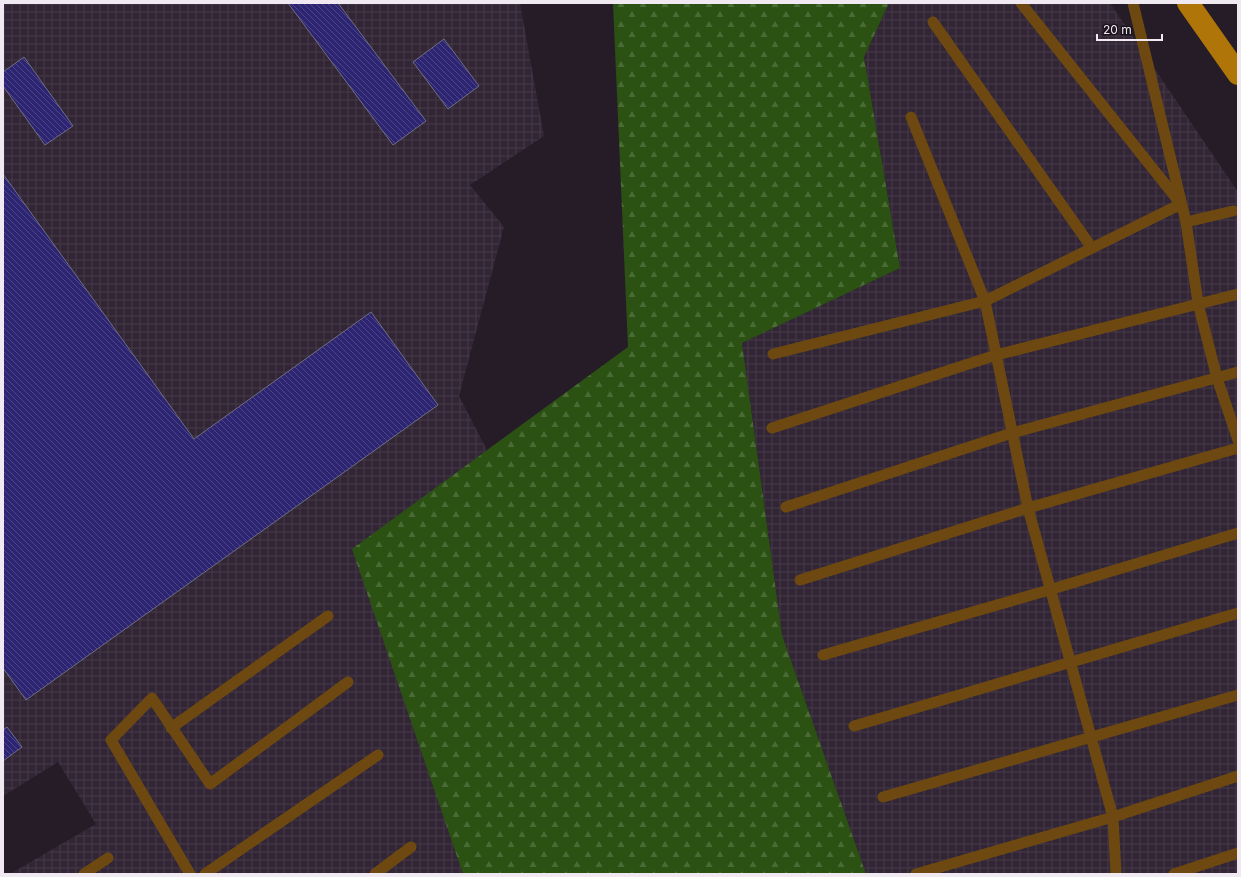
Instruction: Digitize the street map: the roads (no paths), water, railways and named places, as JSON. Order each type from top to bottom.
[{"type":"main road","points":[[1188,3],[1238,74]]},
{"type":"lane","points":[[1021,3],[1181,204]]},
{"type":"lane","points":[[1133,3],[1186,222],[1198,303],[1217,378],[1238,440]]},
{"type":"lane","points":[[933,22],[1092,248]]},
{"type":"lane","points":[[911,117],[985,301],[1028,508],[1049,590],[1113,817],[1116,874]]},
{"type":"lane","points":[[772,354],[985,301],[1181,204]]},
{"type":"lane","points":[[1186,222],[1233,211]]},
{"type":"lane","points":[[772,428],[996,355],[1238,294]]},
{"type":"lane","points":[[786,507],[1012,433],[1238,372]]},
{"type":"lane","points":[[800,580],[1028,508],[1238,448]]},
{"type":"lane","points":[[823,655],[1049,590],[1238,532]]},
{"type":"lane","points":[[854,726],[1238,613]]},
{"type":"lane","points":[[171,728],[328,616]]},
{"type":"lane","points":[[190,874],[111,740],[152,698],[210,784],[348,682]]},
{"type":"lane","points":[[883,796],[1238,695]]},
{"type":"lane","points":[[205,874],[378,755]]},
{"type":"lane","points":[[916,874],[1113,817],[1238,776]]},
{"type":"lane","points":[[375,874],[411,847]]},
{"type":"lane","points":[[1174,874],[1238,853]]},
{"type":"lane","points":[[84,874],[108,858]]}]
